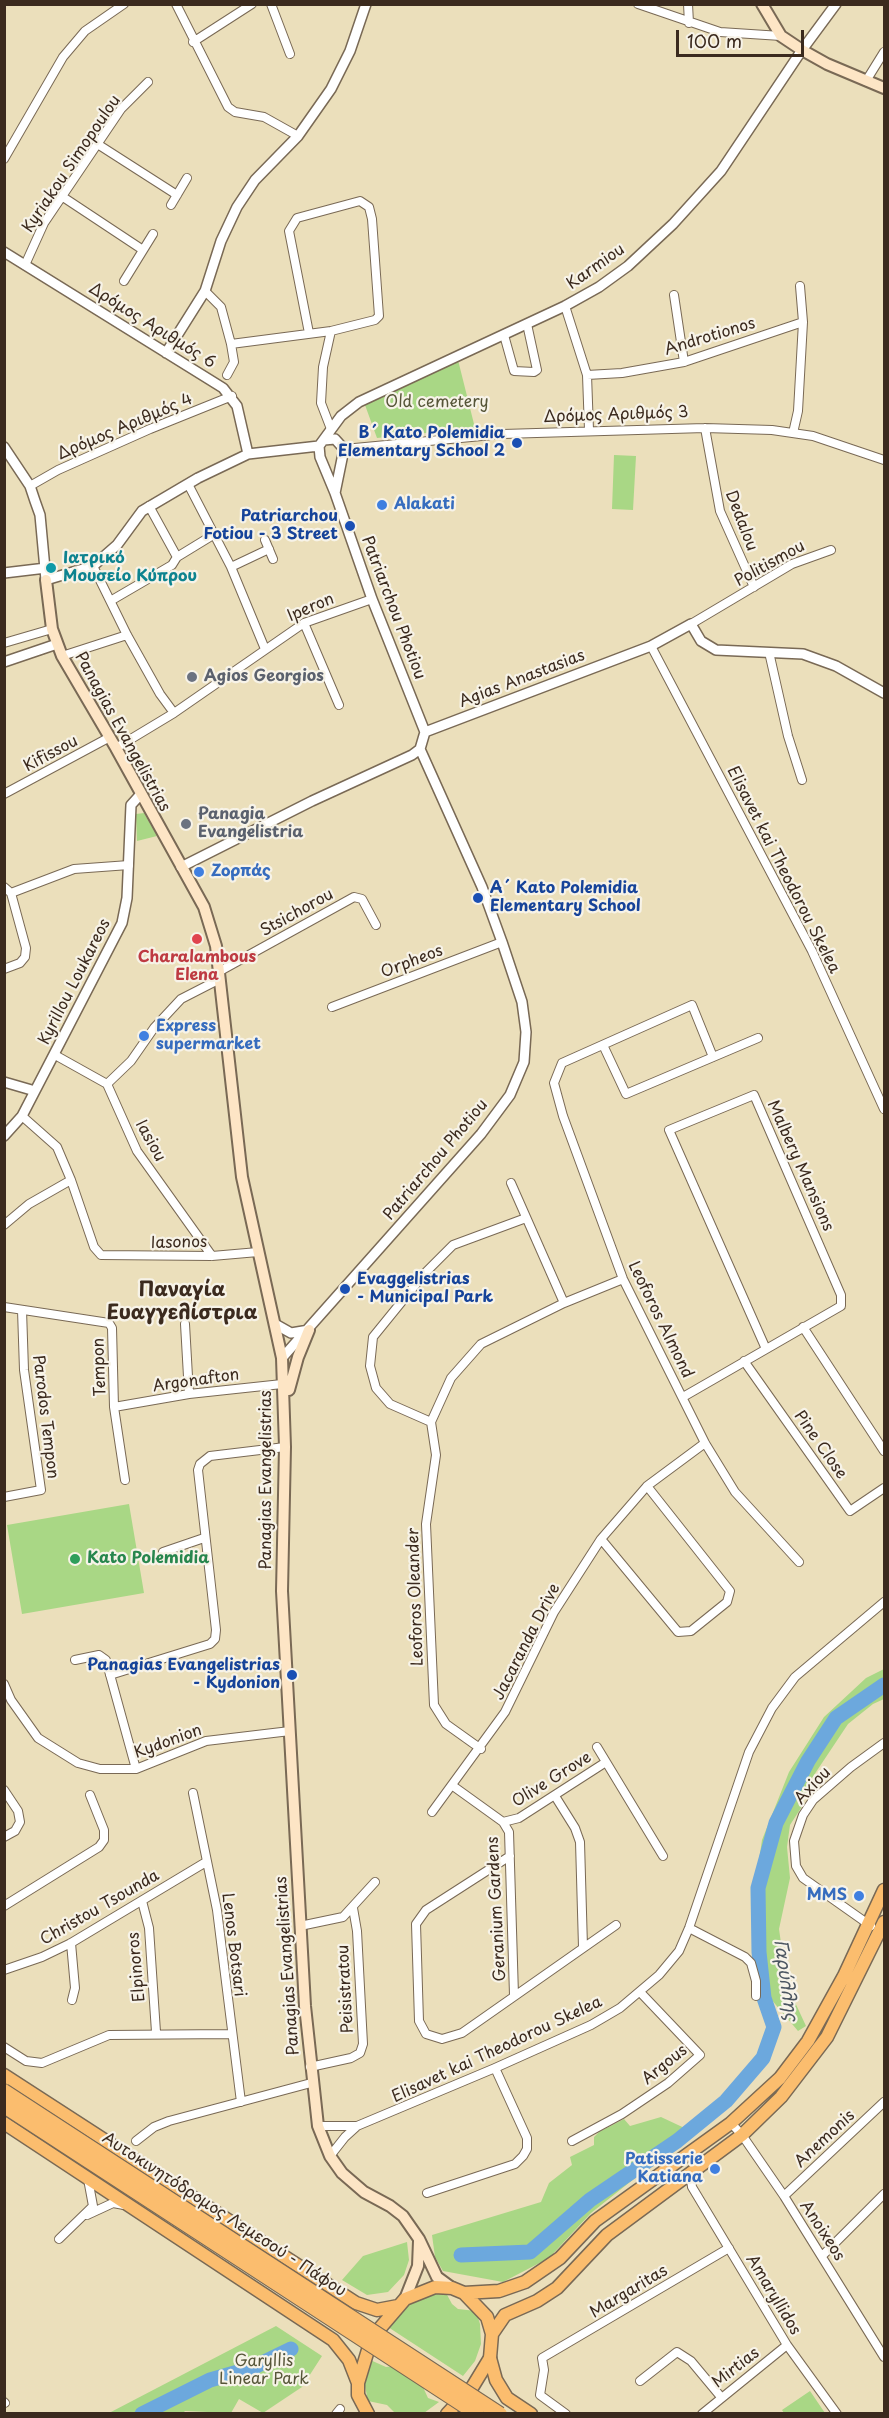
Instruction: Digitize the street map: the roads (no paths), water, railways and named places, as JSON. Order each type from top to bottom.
[{"type":"highway","name":"Αυτοκινητόδρομος Λεμεσού - Πάφου","points":[[4,2091],[423,2371]]},
{"type":"highway","name":"Αυτοκινητόδρομος Λεμεσού - Πάφου","points":[[4,2106],[423,2371]]},
{"type":"highway","points":[[423,2371],[477,2414]]},
{"type":"highway","points":[[423,2371],[500,2414]]},
{"type":"main road","points":[[762,4],[781,36],[802,50],[885,88]]},
{"type":"main road","name":"Panagias Evangelistrias","points":[[46,580],[52,628],[62,656],[110,737],[204,907],[216,946],[242,1177],[282,1358],[286,1365],[282,1591],[300,1926],[311,2083],[318,2126],[330,2156],[349,2180],[403,2216],[419,2238],[437,2277],[452,2288]]},
{"type":"main road","points":[[286,1387],[309,1330]]},
{"type":"main road","points":[[464,2293],[499,2290],[525,2282],[560,2258],[595,2221],[731,2124],[780,2078],[808,2041],[844,1976],[885,1890]]},
{"type":"main road","points":[[492,2334],[505,2315],[537,2301],[557,2288],[607,2235],[678,2181],[691,2179],[742,2135],[781,2097],[827,2037],[882,1926]]},
{"type":"main road","points":[[4,2076],[356,2303],[377,2310],[435,2287],[452,2288],[464,2293],[487,2317],[492,2334],[490,2358],[496,2380],[507,2398],[531,2414]]},
{"type":"main road","points":[[4,2122],[333,2340],[349,2360],[358,2383],[360,2400],[357,2414]]},
{"type":"main road","points":[[358,2383],[368,2350],[401,2302],[418,2265],[419,2238]]},
{"type":"main road","points":[[447,2414],[473,2386],[490,2358]]},
{"type":"main road","points":[[360,2400],[368,2414]]},
{"type":"street","points":[[176,4],[228,107],[235,112],[264,117],[298,136]]},
{"type":"street","points":[[194,42],[239,8],[252,4]]},
{"type":"street","points":[[271,4],[290,54]]},
{"type":"street","points":[[166,353],[205,291],[221,241],[237,207],[255,180],[298,136],[331,89],[350,51],[366,4]]},
{"type":"street","points":[[638,4],[720,32],[781,36]]},
{"type":"street","points":[[688,4],[689,23]]},
{"type":"street","name":"Karmiou","points":[[322,443],[334,426],[359,402],[565,306],[599,287],[628,266],[673,224],[721,171],[802,50],[836,4]]},
{"type":"street","points":[[4,159],[63,57],[86,31],[122,5]]},
{"type":"street","points":[[866,81],[885,52]]},
{"type":"street","name":"Kyriakou Simopoulou","points":[[25,265],[44,223],[99,145],[121,109],[148,82]]},
{"type":"street","points":[[99,145],[177,195]]},
{"type":"street","points":[[171,205],[188,178]]},
{"type":"street","points":[[63,197],[143,250]]},
{"type":"street","points":[[231,344],[331,331],[375,320],[379,316],[372,219],[369,207],[360,201],[297,218],[289,231],[309,333]]},
{"type":"street","points":[[124,281],[153,234]]},
{"type":"street","name":"Δρόμος Αριθμός 6","points":[[4,252],[223,388],[232,396]]},
{"type":"street","points":[[793,433],[798,411],[803,322],[800,286]]},
{"type":"street","points":[[205,291],[221,307],[231,344],[234,362],[227,375]]},
{"type":"street","points":[[674,295],[684,362]]},
{"type":"street","points":[[565,306],[587,375],[589,430]]},
{"type":"street","name":"Androtionos","points":[[587,375],[622,373],[684,362],[803,322]]},
{"type":"street","points":[[504,335],[514,371],[534,372],[537,370],[527,324]]},
{"type":"street","points":[[322,443],[318,453],[322,461],[332,464],[343,454],[334,426],[321,403],[322,367],[331,331]]},
{"type":"street","points":[[232,396],[237,406],[248,454]]},
{"type":"street","name":"Δρόμος Αριθμός 4","points":[[30,486],[58,470],[140,433],[232,396]]},
{"type":"street","name":"Δρόμος Αριθμός 3","points":[[343,454],[504,434],[705,428],[793,433],[826,439],[885,460]]},
{"type":"street","name":"Dedalou","points":[[705,428],[720,511],[754,587]]},
{"type":"street","points":[[4,447],[30,486],[40,515],[46,580],[93,566],[105,558],[142,511],[188,483],[248,454],[322,443],[331,438],[338,440]]},
{"type":"street","name":"Patriarchou Photiou","points":[[336,493],[343,454]]},
{"type":"street","name":"Patriarchou Photiou","points":[[322,461],[336,493],[372,599],[425,732]]},
{"type":"street","points":[[188,483],[231,567],[265,649]]},
{"type":"street","points":[[150,506],[177,557]]},
{"type":"street","points":[[112,600],[172,565],[177,557],[213,535]]},
{"type":"street","points":[[265,540],[273,559]]},
{"type":"street","points":[[231,567],[269,549]]},
{"type":"street","name":"Politismou","points":[[691,624],[792,564],[831,550]]},
{"type":"street","points":[[93,566],[112,600],[127,635],[160,694],[174,713]]},
{"type":"street","points":[[4,573],[46,568]]},
{"type":"street","name":"Iperon","points":[[116,748],[174,713],[304,623],[372,599]]},
{"type":"street","points":[[304,623],[339,705]]},
{"type":"street","points":[[691,624],[701,641],[716,650],[810,656],[836,666],[885,693]]},
{"type":"street","name":"Agias Anastasias","points":[[425,732],[651,646],[691,624]]},
{"type":"street","points":[[4,644],[52,628]]},
{"type":"street","points":[[62,656],[127,635]]},
{"type":"street","points":[[28,637],[34,652]]},
{"type":"street","points":[[4,662],[57,644]]},
{"type":"street","name":"Elisavet kai Theodorou Skelea","points":[[651,646],[812,951],[885,1109]]},
{"type":"street","points":[[769,652],[788,736],[802,780]]},
{"type":"street","points":[[181,867],[312,801],[412,755],[420,749],[425,732]]},
{"type":"street","name":"Kifissou","points":[[4,794],[110,737]]},
{"type":"street","name":"Patriarchou Photiou","points":[[282,1358],[481,1134],[510,1095],[524,1062],[526,1032],[522,1002],[482,887],[420,749]]},
{"type":"street","name":"Kyrillou Loukareos","points":[[4,1136],[22,1116],[122,923],[129,865],[131,805],[141,795]]},
{"type":"street","points":[[4,969],[20,963],[25,957],[26,948],[8,890],[74,869],[129,865]]},
{"type":"street","name":"Stsichorou","points":[[107,1084],[131,1061],[154,1028],[181,999],[220,975],[354,897],[362,899],[376,925]]},
{"type":"street","name":"Orpheos","points":[[332,1007],[502,942]]},
{"type":"street","points":[[713,1057],[692,1005],[603,1045],[626,1094],[759,1038]]},
{"type":"street","name":"Leoforos Almond","points":[[603,1045],[562,1063],[554,1083],[563,1116],[623,1279],[705,1443],[735,1492],[799,1562]]},
{"type":"street","points":[[55,1055],[107,1084]]},
{"type":"street","points":[[4,1082],[35,1091]]},
{"type":"street","name":"Iasiou","points":[[107,1084],[137,1151],[212,1256]]},
{"type":"street","name":"Malbery Mansions","points":[[683,1397],[841,1306],[841,1295],[754,1095],[669,1130],[765,1349]]},
{"type":"street","points":[[4,1225],[29,1204],[71,1180],[57,1147],[22,1116]]},
{"type":"street","name":"Iasonos","points":[[71,1180],[94,1247],[101,1256],[212,1256],[258,1252]]},
{"type":"street","points":[[511,1183],[564,1303]]},
{"type":"street","points":[[526,1218],[453,1245],[425,1273],[373,1337],[370,1366],[376,1388],[390,1404],[431,1422],[451,1378],[481,1344],[564,1303],[623,1279]]},
{"type":"street","name":"Tempon","points":[[4,1307],[109,1323],[112,1328],[114,1407],[125,1480]]},
{"type":"street","name":"Parodos Tempon","points":[[4,1497],[41,1490],[24,1370],[22,1310]]},
{"type":"street","points":[[185,1324],[189,1394]]},
{"type":"street","points":[[275,1324],[291,1333],[309,1330]]},
{"type":"street","points":[[802,1328],[885,1451]]},
{"type":"street","name":"Pine Close","points":[[744,1361],[850,1511],[885,1488]]},
{"type":"street","name":"Argonafton","points":[[114,1407],[189,1394],[286,1387]]},
{"type":"street","name":"Leoforos Oleander","points":[[431,1422],[436,1455],[426,1524],[434,1705],[446,1724],[480,1749]]},
{"type":"street","name":"Jacaranda Drive","points":[[432,1812],[506,1712],[554,1612],[601,1539],[647,1486],[705,1443]]},
{"type":"street","points":[[110,1676],[210,1644],[215,1639],[216,1630],[198,1470],[210,1456],[285,1447]]},
{"type":"street","points":[[601,1539],[678,1632],[691,1631],[727,1602],[730,1591],[647,1486]]},
{"type":"street","points":[[163,1552],[204,1538]]},
{"type":"street","name":"Elisavet kai Theodorou Skelea","points":[[330,2156],[345,2136],[357,2126],[591,2025],[640,1992],[659,1975],[679,1951],[689,1928],[749,1752],[772,1708],[795,1677],[885,1602]]},
{"type":"street","points":[[75,1660],[103,1656],[135,1769]]},
{"type":"street","name":"Kydonion","points":[[4,1684],[11,1700],[38,1738],[78,1763],[100,1769],[135,1769],[206,1741],[290,1731]]},
{"type":"street","name":"Axiou","points":[[882,1926],[867,1924],[803,1878],[796,1866],[794,1841],[803,1815],[813,1800],[851,1767],[885,1743]]},
{"type":"street","points":[[597,1747],[663,1856]]},
{"type":"street","name":"Olive Grove","points":[[453,1786],[503,1822],[519,1818],[606,1762]]},
{"type":"street","points":[[4,1790],[18,1811],[20,1821],[15,1831],[4,1837]]},
{"type":"street","name":"Lenos Botsari","points":[[193,1793],[217,1910],[241,2102]]},
{"type":"street","points":[[4,1906],[99,1846],[104,1840],[104,1830],[90,1795]]},
{"type":"street","points":[[555,1796],[575,1828],[580,1842],[583,1947]]},
{"type":"street","name":"Geranium Gardens","points":[[503,1822],[509,1832],[514,1995]]},
{"type":"street","points":[[510,1856],[426,1910],[416,1924],[419,2021],[426,2034],[442,2039],[462,2033],[616,1925]]},
{"type":"street","name":"Christou Tsounda","points":[[7,1968],[42,1957],[71,1943],[206,1862]]},
{"type":"street","points":[[300,1926],[343,1917],[375,1882]]},
{"type":"street","name":"Elpinoros","points":[[142,1900],[150,1938],[156,2032]]},
{"type":"street","name":"Peisistratou","points":[[310,2067],[351,2058],[360,2053],[363,2044],[357,1930],[352,1908]]},
{"type":"street","points":[[689,1928],[745,1957],[751,1964],[756,1981],[756,1996]]},
{"type":"street","points":[[71,1943],[75,1988],[72,2000]]},
{"type":"street","points":[[4,1958],[7,1968]]},
{"type":"street","name":"Argous","points":[[572,2141],[622,2114],[668,2083],[700,2055],[640,1992]]},
{"type":"street","points":[[4,2048],[26,2061],[42,2063],[103,2036],[156,2032],[231,2034]]},
{"type":"street","points":[[427,2193],[515,2164],[527,2149],[527,2138],[495,2068]]},
{"type":"street","points":[[136,2141],[154,2127],[169,2121],[311,2083]]},
{"type":"street","name":"Anemonis","points":[[784,2196],[885,2102]]},
{"type":"street","name":"Anoixeos","points":[[731,2124],[742,2135],[784,2196],[885,2357]]},
{"type":"street","name":"Elisavet kai Theodorou Skelea","points":[[318,2126],[357,2126]]},
{"type":"street","points":[[59,2239],[93,2206],[88,2179]]},
{"type":"street","name":"Amaryllidos","points":[[691,2179],[787,2345],[837,2414]]},
{"type":"street","points":[[822,2256],[885,2194]]},
{"type":"street","points":[[84,2217],[113,2204],[128,2206]]},
{"type":"street","name":"Margaritas","points":[[566,2414],[540,2395],[544,2370],[542,2358],[729,2248]]},
{"type":"street","name":"Mirtias","points":[[702,2414],[787,2345]]},
{"type":"street","points":[[640,2381],[677,2352],[691,2361],[721,2397]]},
{"type":"waterway","name":"Γαρύλλης","points":[[461,2255],[530,2252],[590,2200],[677,2141],[726,2101],[763,2058],[774,2027],[764,1998],[759,1952],[758,1888],[776,1823],[808,1761],[836,1718],[884,1685]]},
{"type":"waterway","name":"Γαρύλλης","points":[[142,2414],[210,2380],[252,2368],[291,2349]]},
{"type":"place","name":"B´ Kato Polemidia Elementary School 2","points":[[517,443]]},
{"type":"place","name":"Alakati","points":[[382,505]]},
{"type":"place","name":"Patriarchou Fotiou - 3 Street","points":[[350,526]]},
{"type":"place","name":"Ιατρικό Μουσείο Κύπρου","points":[[51,568]]},
{"type":"place","name":"Agios Georgios","points":[[192,677]]},
{"type":"place","name":"Panagia Evangelistria","points":[[186,824]]},
{"type":"place","name":"Ζορπάς","points":[[199,872]]},
{"type":"place","name":"A´ Kato Polemidia Elementary School","points":[[478,898]]},
{"type":"place","name":"Charalambous Elena","points":[[197,939]]},
{"type":"place","name":"Express supermarket","points":[[144,1036]]},
{"type":"place","name":"Evaggelistrias - Municipal Park","points":[[345,1289]]},
{"type":"place","name":"Kato Polemidia","points":[[75,1559]]},
{"type":"place","name":"Panagias Evangelistrias - Kydonion","points":[[292,1675]]},
{"type":"place","name":"MMS","points":[[859,1896]]},
{"type":"place","name":"Patisserie Katiana","points":[[715,2169]]},
{"type":"district","name":"Παναγία Ευαγγελίστρια","points":[[182,1302]]},
{"type":"park label","name":"Old cemetery","points":[[437,403]]},
{"type":"park label","name":"Garyllis Linear Park","points":[[264,2371]]}]
